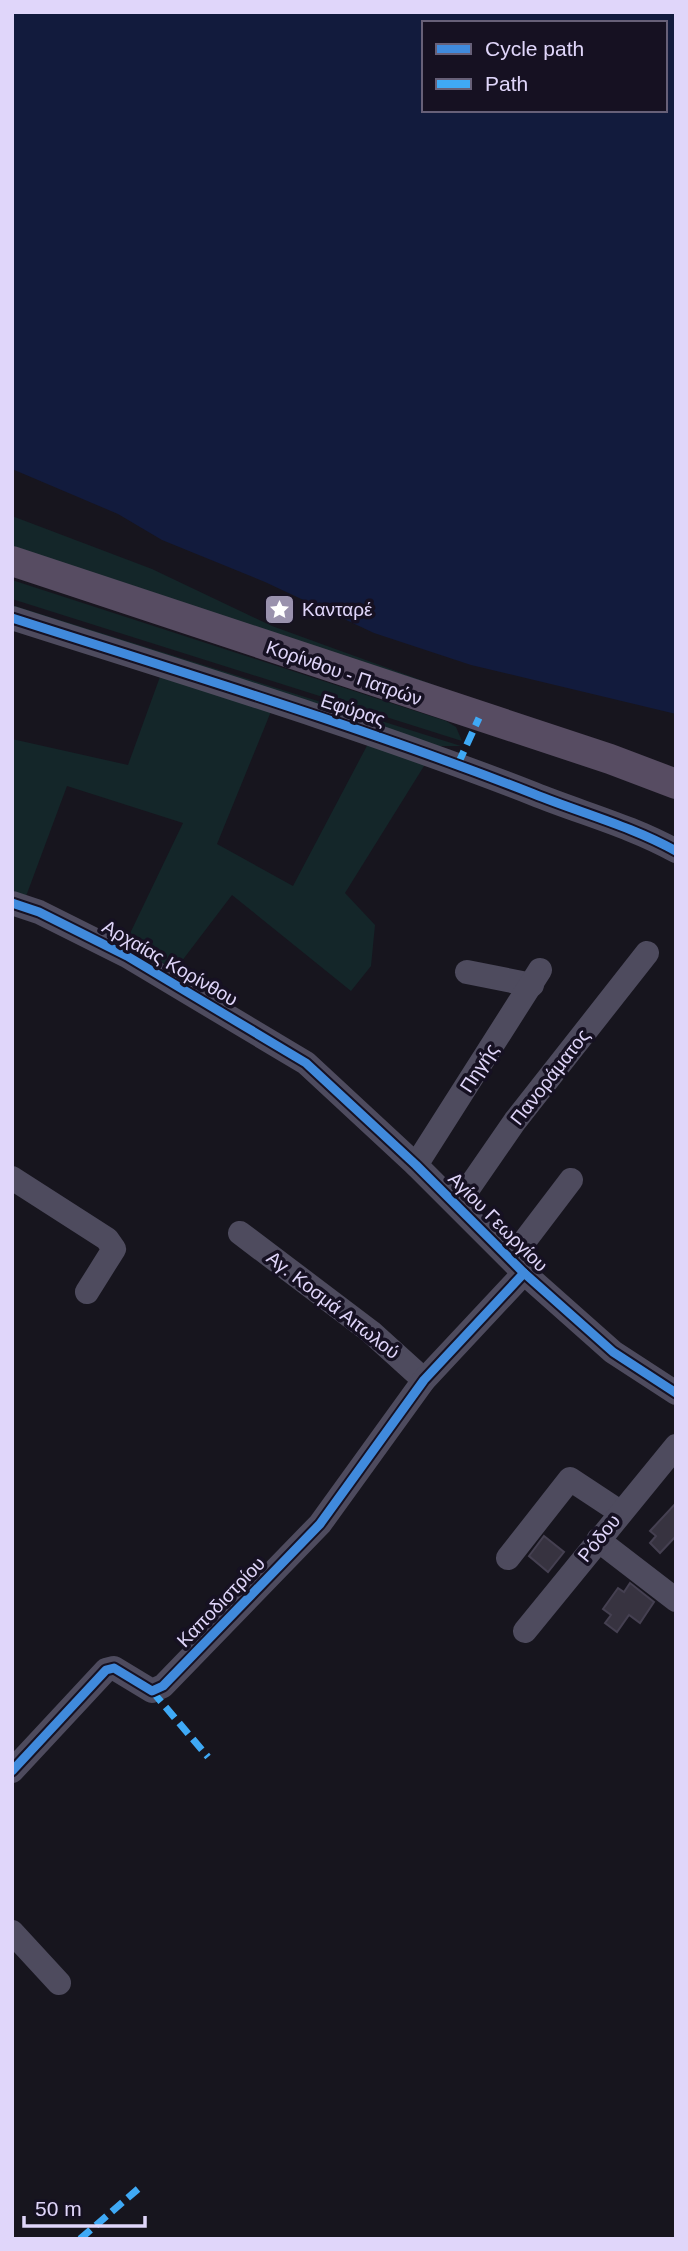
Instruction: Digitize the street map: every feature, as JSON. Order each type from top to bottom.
[{"type":"main road","name":"Κορίνθου - Πατρών","points":[[12,561],[676,783]]},
{"type":"street","name":"Εφύρας","points":[[12,618],[458,764],[608,822],[641,832],[676,851]]},
{"type":"street","name":"Αρχαίας Κορίνθου","points":[[12,903],[39,912],[127,956],[306,1063]]},
{"type":"street","name":"Πανοράματος","points":[[457,1205],[515,1121],[648,953]]},
{"type":"street","name":"Πηγής","points":[[416,1165],[536,977],[467,972]]},
{"type":"street","name":"Αγίου Γεωργίου","points":[[306,1063],[416,1165],[517,1266],[613,1352],[676,1393]]},
{"type":"street","points":[[12,1178],[107,1239],[114,1249],[88,1292]]},
{"type":"street","points":[[424,1380],[517,1266],[571,1180]]},
{"type":"street","name":"Αγ. Κοσμά Αιτωλού","points":[[240,1233],[371,1332],[424,1380]]},
{"type":"street","name":"Καποδιστρίου","points":[[12,1771],[106,1671],[114,1668],[139,1686],[152,1691],[163,1686],[320,1524],[424,1380]]},
{"type":"street","name":"Ρόδου","points":[[525,1631],[676,1446]]},
{"type":"street","points":[[508,1558],[570,1479],[620,1512]]},
{"type":"street","points":[[598,1540],[676,1600]]},
{"type":"street","points":[[12,1932],[59,1983]]},
{"type":"shaded area","points":[[12,516],[152,569],[272,626],[440,687],[12,550]]},
{"type":"shaded area","points":[[12,580],[446,721],[456,727],[462,741],[12,599]]},
{"type":"shaded area","points":[[12,605],[461,746],[439,746],[12,613]]},
{"type":"shaded area","points":[[161,674],[272,709],[217,844],[293,886],[370,740],[429,758],[345,893],[375,925],[371,966],[351,991],[232,895],[172,974],[124,946],[183,823],[67,786],[25,899],[12,895],[12,739],[128,765]]},
{"type":"water","points":[[12,12],[676,12],[676,714],[471,665],[374,633],[265,582],[162,540],[118,514],[12,469]]},
{"type":"building","points":[[676,1503],[676,1536],[660,1553],[650,1543],[656,1536],[650,1531]]},
{"type":"building","points":[[544,1536],[564,1552],[548,1572],[529,1556]]},
{"type":"building","points":[[630,1583],[654,1602],[640,1623],[629,1615],[617,1632],[605,1623],[611,1615],[603,1609],[618,1588],[624,1592]]},
{"type":"marked path","points":[[458,764],[479,718]]},
{"type":"marked path","points":[[152,1691],[208,1757]]},
{"type":"marked path","points":[[80,2239],[138,2189]]},
{"type":"cycle path","points":[[12,618],[405,746],[624,827],[676,851]]},
{"type":"cycle path","points":[[12,903],[39,912],[127,956],[306,1063],[416,1165],[524,1273],[613,1352],[676,1393]]},
{"type":"cycle path","points":[[12,1771],[106,1670],[114,1668],[152,1691],[163,1686],[320,1524],[424,1380],[524,1273]]},
{"type":"place","name":"Κανταρέ","points":[[279,609]]}]
